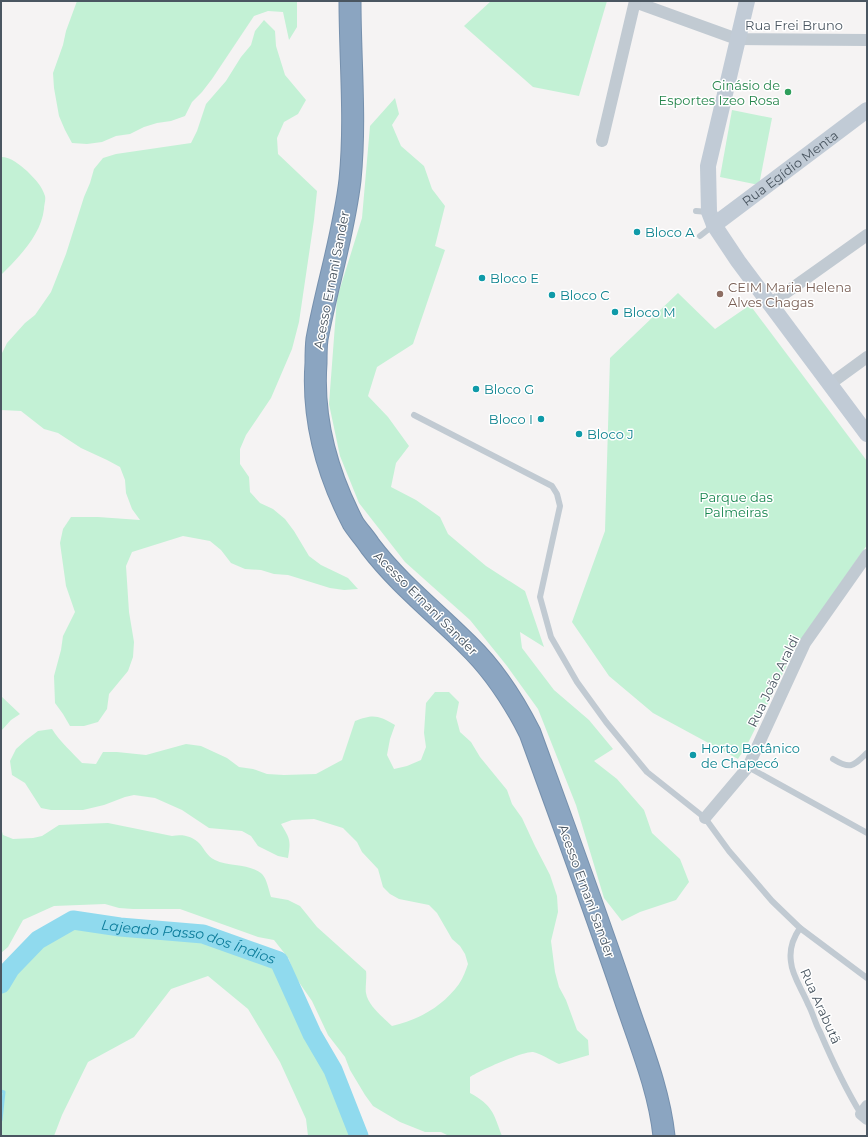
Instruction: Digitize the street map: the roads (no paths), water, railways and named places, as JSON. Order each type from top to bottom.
[{"type":"highway","name":"Acesso Ernani Sander","points":[[350,1],[352,152],[350,181],[345,213],[317,341],[315,373],[316,403],[322,445],[335,485],[354,525],[384,564],[420,600],[467,643],[486,664],[502,683],[530,733],[594,907],[655,1089],[664,1136]]},
{"type":"street","points":[[602,141],[634,1]]},
{"type":"street","name":"Rua Frei Bruno","points":[[634,1],[737,39],[867,40]]},
{"type":"street","points":[[746,1],[708,166],[706,216],[738,262],[867,434]]},
{"type":"street","name":"Rua Egídio Menta","points":[[706,216],[867,110]]},
{"type":"street","points":[[770,304],[867,235]]},
{"type":"street","points":[[830,384],[867,357]]},
{"type":"street","name":"Rua João Araldi","points":[[705,818],[748,767],[805,643],[867,555]]},
{"type":"lane","points":[[700,236],[706,216]]},
{"type":"lane","points":[[414,415],[552,486],[557,494],[560,506],[540,597],[551,637],[577,682],[606,722],[647,772],[705,818],[729,851],[772,901],[800,928],[867,978]]},
{"type":"lane","points":[[833,759],[844,766],[850,766],[858,762],[867,753]]},
{"type":"lane","points":[[748,767],[867,833]]},
{"type":"lane","name":"Rua Arabutã","points":[[800,928],[793,938],[790,962],[837,1071],[865,1113]]},
{"type":"waterway","name":"Lajeado Passo dos Índios","points":[[1,984],[10,969],[38,940],[73,920],[120,927],[203,934],[279,961],[312,1034],[333,1070],[359,1136]]},
{"type":"waterway","points":[[1,1091],[4,1092],[1,1120]]},
{"type":"place","name":"Ginásio de Esportes Izeo Rosa","points":[[788,92]]},
{"type":"place","name":"Bloco A","points":[[637,232]]},
{"type":"place","name":"Bloco E","points":[[482,278]]},
{"type":"place","name":"CEIM Maria Helena Alves Chagas","points":[[720,294]]},
{"type":"place","name":"Bloco C","points":[[552,295]]},
{"type":"place","name":"Bloco M","points":[[615,312]]},
{"type":"place","name":"Bloco G","points":[[476,389]]},
{"type":"place","name":"Bloco I","points":[[541,419]]},
{"type":"place","name":"Bloco J","points":[[579,434]]},
{"type":"place","name":"Horto Botânico de Chapecó","points":[[693,755]]},
{"type":"park label","name":"Parque das Palmeiras","points":[[736,504]]}]
